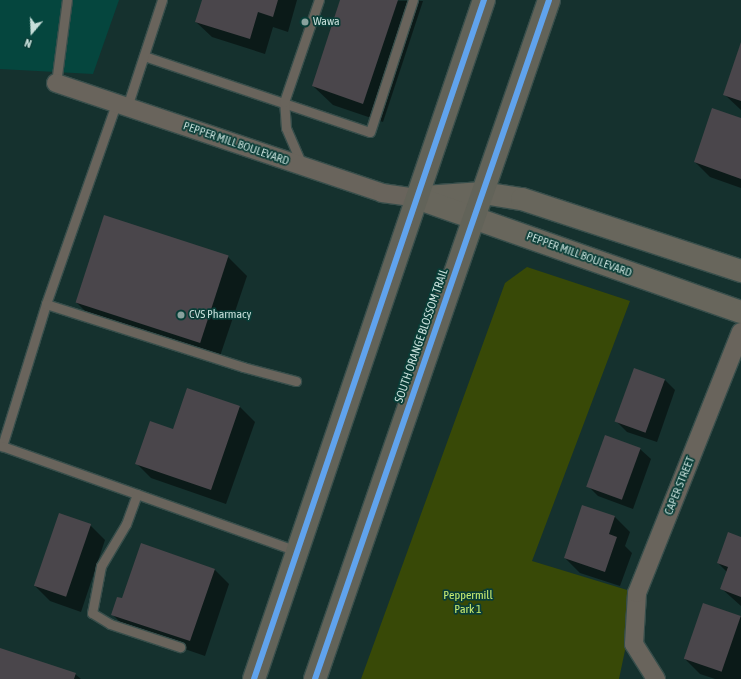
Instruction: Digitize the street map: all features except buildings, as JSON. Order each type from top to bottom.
[{"type":"main road","points":[[254,679],[484,0]]},
{"type":"main road","name":"SOUTH ORANGE BLOSSOM TRAIL","points":[[316,679],[549,0]]},
{"type":"street","name":"PEPPER MILL BOULEVARD","points":[[56,84],[382,193],[417,198],[741,312]]},
{"type":"street","name":"PEPPER MILL BOULEVARD","points":[[417,198],[483,193],[522,199],[741,271]]},
{"type":"street","name":"CAPER STREET","points":[[656,679],[634,644],[637,594],[741,332]]},
{"type":"lane","points":[[56,84],[67,0]]},
{"type":"lane","points":[[162,0],[144,56],[94,165],[46,304],[2,446],[297,551]]},
{"type":"lane","points":[[302,166],[286,128],[284,102],[319,0]]},
{"type":"lane","points":[[144,56],[370,132],[412,0]]},
{"type":"lane","points":[[46,304],[243,368],[296,381]]},
{"type":"lane","points":[[137,494],[126,524],[101,566],[92,613],[110,624],[180,647]]},
{"type":"shaded area","points":[[0,0],[119,0],[93,74],[0,69]]},
{"type":"green space","name":"Peppermill Park 1","points":[[527,267],[630,301],[532,561],[637,593],[619,679],[361,679],[505,283]]},
{"type":"cycle path","points":[[254,679],[484,0]]},
{"type":"cycle path","points":[[315,679],[549,0]]},
{"type":"place","name":"Wawa","points":[[305,22]]},
{"type":"place","name":"CVS Pharmacy","points":[[181,315]]}]
